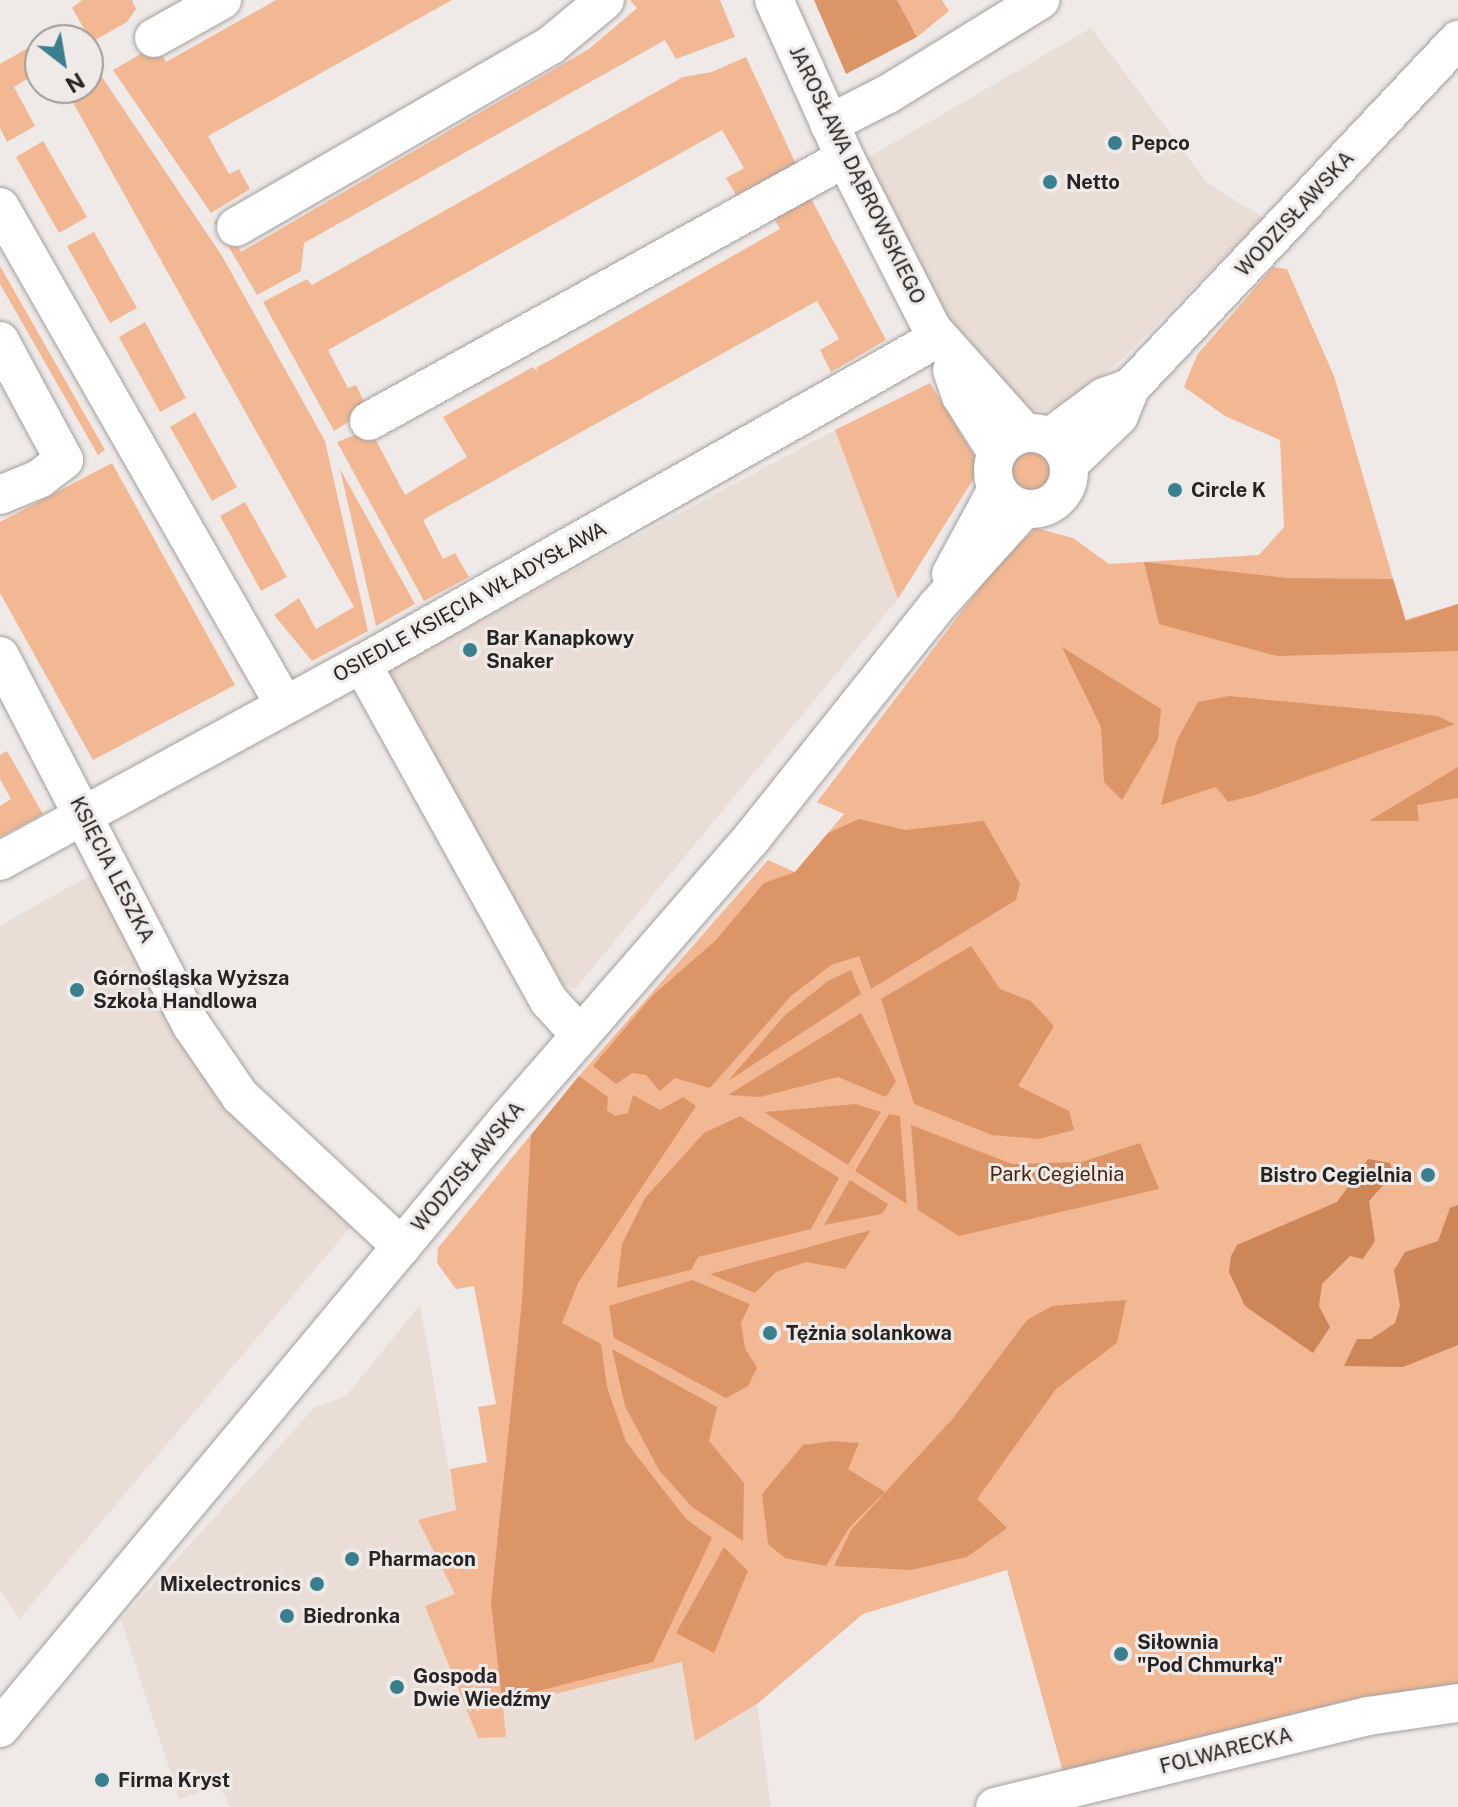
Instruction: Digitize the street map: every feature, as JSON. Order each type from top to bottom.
[{"type":"street","points":[[154,38],[222,0]]},
{"type":"street","points":[[236,227],[551,45],[605,0]]},
{"type":"street","name":"JAROSŁAWA DĄBROWSKIEGO","points":[[774,0],[845,158],[941,343],[961,396],[1027,464]]},
{"type":"street","points":[[829,124],[888,94],[1040,0]]},
{"type":"street","name":"WODZISŁAWSKA","points":[[0,1728],[580,1035],[751,839],[937,606],[1027,464],[1119,416],[1131,387],[1458,40]]},
{"type":"street","points":[[369,421],[845,158]]},
{"type":"street","points":[[0,207],[284,704]]},
{"type":"street","points":[[0,341],[64,460],[39,479],[0,495]]},
{"type":"street","name":"OSIEDLE KSIĘCIA WŁADYSŁAWA","points":[[0,861],[941,343]]},
{"type":"street","name":"KSIĘCIA LESZKA","points":[[0,656],[192,1026],[240,1096],[402,1247]]},
{"type":"street","points":[[362,664],[549,1001],[580,1035]]},
{"type":"street","name":"FOLWARECKA","points":[[995,1807],[1368,1716],[1458,1703]]},
{"type":"shaded area","points":[[1091,28],[1208,184],[1264,218],[1120,361],[1061,408],[1030,411],[945,340],[857,164]]},
{"type":"shaded area","points":[[835,430],[898,599],[575,989],[548,977],[377,675]]},
{"type":"shaded area","points":[[92,874],[187,1053],[217,1092],[355,1222],[19,1619],[0,1590],[0,926]]},
{"type":"shaded area","points":[[1368,1159],[1390,1163],[1394,1173],[1369,1201],[1375,1241],[1363,1259],[1350,1256],[1322,1284],[1319,1306],[1330,1327],[1313,1353],[1245,1306],[1229,1272],[1231,1256],[1237,1245],[1337,1202]]},
{"type":"shaded area","points":[[1458,1205],[1458,1345],[1403,1367],[1344,1366],[1357,1339],[1371,1339],[1395,1323],[1400,1306],[1394,1270],[1405,1252],[1438,1241],[1450,1208]]},
{"type":"shaded area","points":[[420,1305],[456,1510],[455,1595],[425,1606],[502,1707],[683,1662],[696,1740],[757,1704],[771,1807],[230,1807],[220,1786],[179,1799],[121,1620],[315,1407],[346,1396]]},
{"type":"green space","points":[[82,0],[132,0],[136,9],[127,22],[104,35],[104,24],[81,24],[72,8]]},
{"type":"green space","points":[[276,0],[452,0],[208,136],[229,174],[239,169],[250,189],[211,213],[113,70],[156,45],[166,62]]},
{"type":"green space","points":[[630,0],[720,0],[735,37],[676,59],[665,40],[304,243],[301,271],[257,295],[214,222],[223,217],[241,252],[589,49],[637,8]]},
{"type":"green space","points":[[814,0],[897,0],[917,37],[846,74]]},
{"type":"green space","points":[[897,0],[942,0],[949,11],[917,37]]},
{"type":"green space","points":[[24,50],[24,81],[14,87],[35,126],[7,142],[0,128],[0,64]]},
{"type":"green space","points":[[746,57],[796,164],[736,195],[726,178],[744,168],[722,130],[328,350],[348,388],[356,385],[364,402],[359,415],[334,431],[263,302],[307,279],[312,285],[683,77],[712,72]]},
{"type":"green space","points":[[104,80],[222,256],[325,441],[368,631],[312,661],[274,615],[299,598],[316,629],[354,607],[74,104],[104,104]]},
{"type":"green space","points":[[43,141],[87,217],[59,233],[16,157]]},
{"type":"green space","points":[[807,191],[886,340],[831,372],[820,350],[839,339],[817,301],[423,520],[443,559],[455,553],[469,577],[424,601],[337,442],[370,429],[405,495],[467,457],[443,417],[533,367],[539,374],[536,368],[780,229],[768,208]]},
{"type":"green space","points":[[94,232],[137,308],[110,323],[67,246]]},
{"type":"green space","points":[[0,266],[105,450],[98,455],[0,284]]},
{"type":"green space","name":"Park Cegielnia","points":[[1273,267],[1287,269],[1334,376],[1405,620],[1458,604],[1458,1684],[1349,1700],[1063,1772],[1007,1570],[863,1614],[757,1704],[695,1741],[682,1662],[503,1707],[506,1737],[478,1738],[425,1606],[455,1594],[418,1520],[456,1510],[450,1469],[487,1462],[478,1407],[496,1404],[474,1286],[456,1289],[437,1263],[438,1248],[579,1076],[768,860],[795,872],[844,814],[817,802],[1000,561],[1036,528],[1073,538],[1109,564],[1259,555],[1284,527],[1280,440],[1225,416],[1184,387],[1197,355]]},
{"type":"green space","points":[[145,322],[186,398],[160,412],[119,337]]},
{"type":"green space","points":[[930,383],[981,467],[898,599],[835,430]]},
{"type":"green space","points":[[195,412],[237,487],[212,501],[170,427]]},
{"type":"green space","points":[[1032,449],[1047,455],[1053,470],[1047,485],[1032,491],[1017,485],[1011,470],[1017,455]]},
{"type":"green space","points":[[112,463],[235,685],[93,760],[0,593],[0,522]]},
{"type":"green space","points":[[340,469],[415,604],[376,626]]},
{"type":"green space","points":[[245,502],[287,577],[261,591],[220,516]]},
{"type":"green space","points":[[1144,562],[1287,578],[1393,579],[1406,621],[1458,604],[1458,651],[1277,656],[1159,624]]},
{"type":"green space","points":[[1062,647],[1161,709],[1158,739],[1122,800],[1104,782],[1101,727]]},
{"type":"green space","points":[[1229,696],[1437,716],[1455,724],[1255,795],[1228,802],[1216,787],[1161,805],[1177,740],[1198,702]]},
{"type":"green space","points":[[7,751],[43,814],[0,837],[0,806],[11,799],[0,779],[0,755]]},
{"type":"green space","points":[[1458,767],[1458,798],[1417,805],[1419,821],[1369,821]]},
{"type":"green space","points":[[859,819],[905,830],[984,821],[1020,884],[1016,900],[871,989],[859,956],[831,965],[791,996],[710,1088],[675,1078],[660,1091],[646,1075],[632,1073],[616,1084],[593,1066],[652,996],[716,940],[764,883],[795,872],[828,833]]},
{"type":"green space","points":[[971,946],[1000,989],[1031,1001],[1054,1026],[1018,1086],[1069,1111],[1074,1130],[1039,1139],[992,1135],[914,1104],[881,999]]},
{"type":"green space","points":[[851,970],[861,994],[728,1081],[784,1016],[828,981]]},
{"type":"green space","points":[[861,1013],[896,1081],[886,1097],[838,1077],[760,1097],[728,1095]]},
{"type":"green space","points":[[579,1076],[608,1097],[607,1110],[615,1116],[628,1113],[633,1095],[660,1110],[683,1097],[696,1106],[578,1283],[562,1323],[601,1344],[607,1387],[626,1442],[686,1519],[712,1538],[653,1662],[502,1700],[491,1603],[522,1301],[531,1135]]},
{"type":"green space","points":[[856,1104],[881,1112],[848,1165],[764,1112]]},
{"type":"green space","points":[[889,1114],[900,1116],[907,1204],[855,1171]]},
{"type":"green space","points":[[740,1116],[839,1178],[811,1229],[698,1257],[691,1270],[617,1288],[622,1244],[645,1198],[704,1133]]},
{"type":"green space","points":[[911,1125],[1012,1164],[1082,1162],[1140,1143],[1159,1189],[959,1236],[918,1210]]},
{"type":"green space","points":[[850,1180],[888,1204],[882,1214],[824,1225]]},
{"type":"green space","points":[[871,1230],[845,1269],[806,1262],[776,1272],[755,1293],[710,1274]]},
{"type":"green space","points":[[692,1280],[750,1304],[741,1323],[745,1348],[757,1368],[748,1386],[726,1398],[614,1338],[609,1306]]},
{"type":"green space","points":[[1126,1300],[1117,1343],[1056,1389],[977,1499],[1007,1528],[967,1557],[911,1570],[834,1566],[851,1530],[954,1417],[1027,1320],[1052,1306]]},
{"type":"green space","points":[[612,1349],[717,1407],[709,1441],[744,1483],[743,1541],[692,1507],[659,1470],[625,1406]]},
{"type":"green space","points":[[833,1441],[859,1443],[848,1469],[885,1492],[849,1528],[826,1566],[785,1558],[768,1544],[762,1494],[803,1445]]},
{"type":"green space","points":[[724,1547],[748,1571],[714,1653],[676,1633]]},
{"type":"place","name":"Pepco","points":[[1115,143]]},
{"type":"place","name":"Netto","points":[[1050,182]]},
{"type":"place","name":"Circle K","points":[[1175,490]]},
{"type":"place","name":"Bar Kanapkowy Snaker","points":[[470,650]]},
{"type":"place","name":"Górnośląska Wyższa Szkoła Handlowa","points":[[77,990]]},
{"type":"place","name":"Bistro Cegielnia","points":[[1428,1175]]},
{"type":"place","name":"Tężnia solankowa","points":[[770,1333]]},
{"type":"place","name":"Pharmacon","points":[[352,1559]]},
{"type":"place","name":"Mixelectronics","points":[[317,1584]]},
{"type":"place","name":"Biedronka","points":[[287,1616]]},
{"type":"place","name":"Siłownia \"Pod Chmurką\"","points":[[1121,1654]]},
{"type":"place","name":"Gospoda Dwie Wiedźmy","points":[[397,1687]]},
{"type":"place","name":"Firma Kryst","points":[[102,1780]]}]
